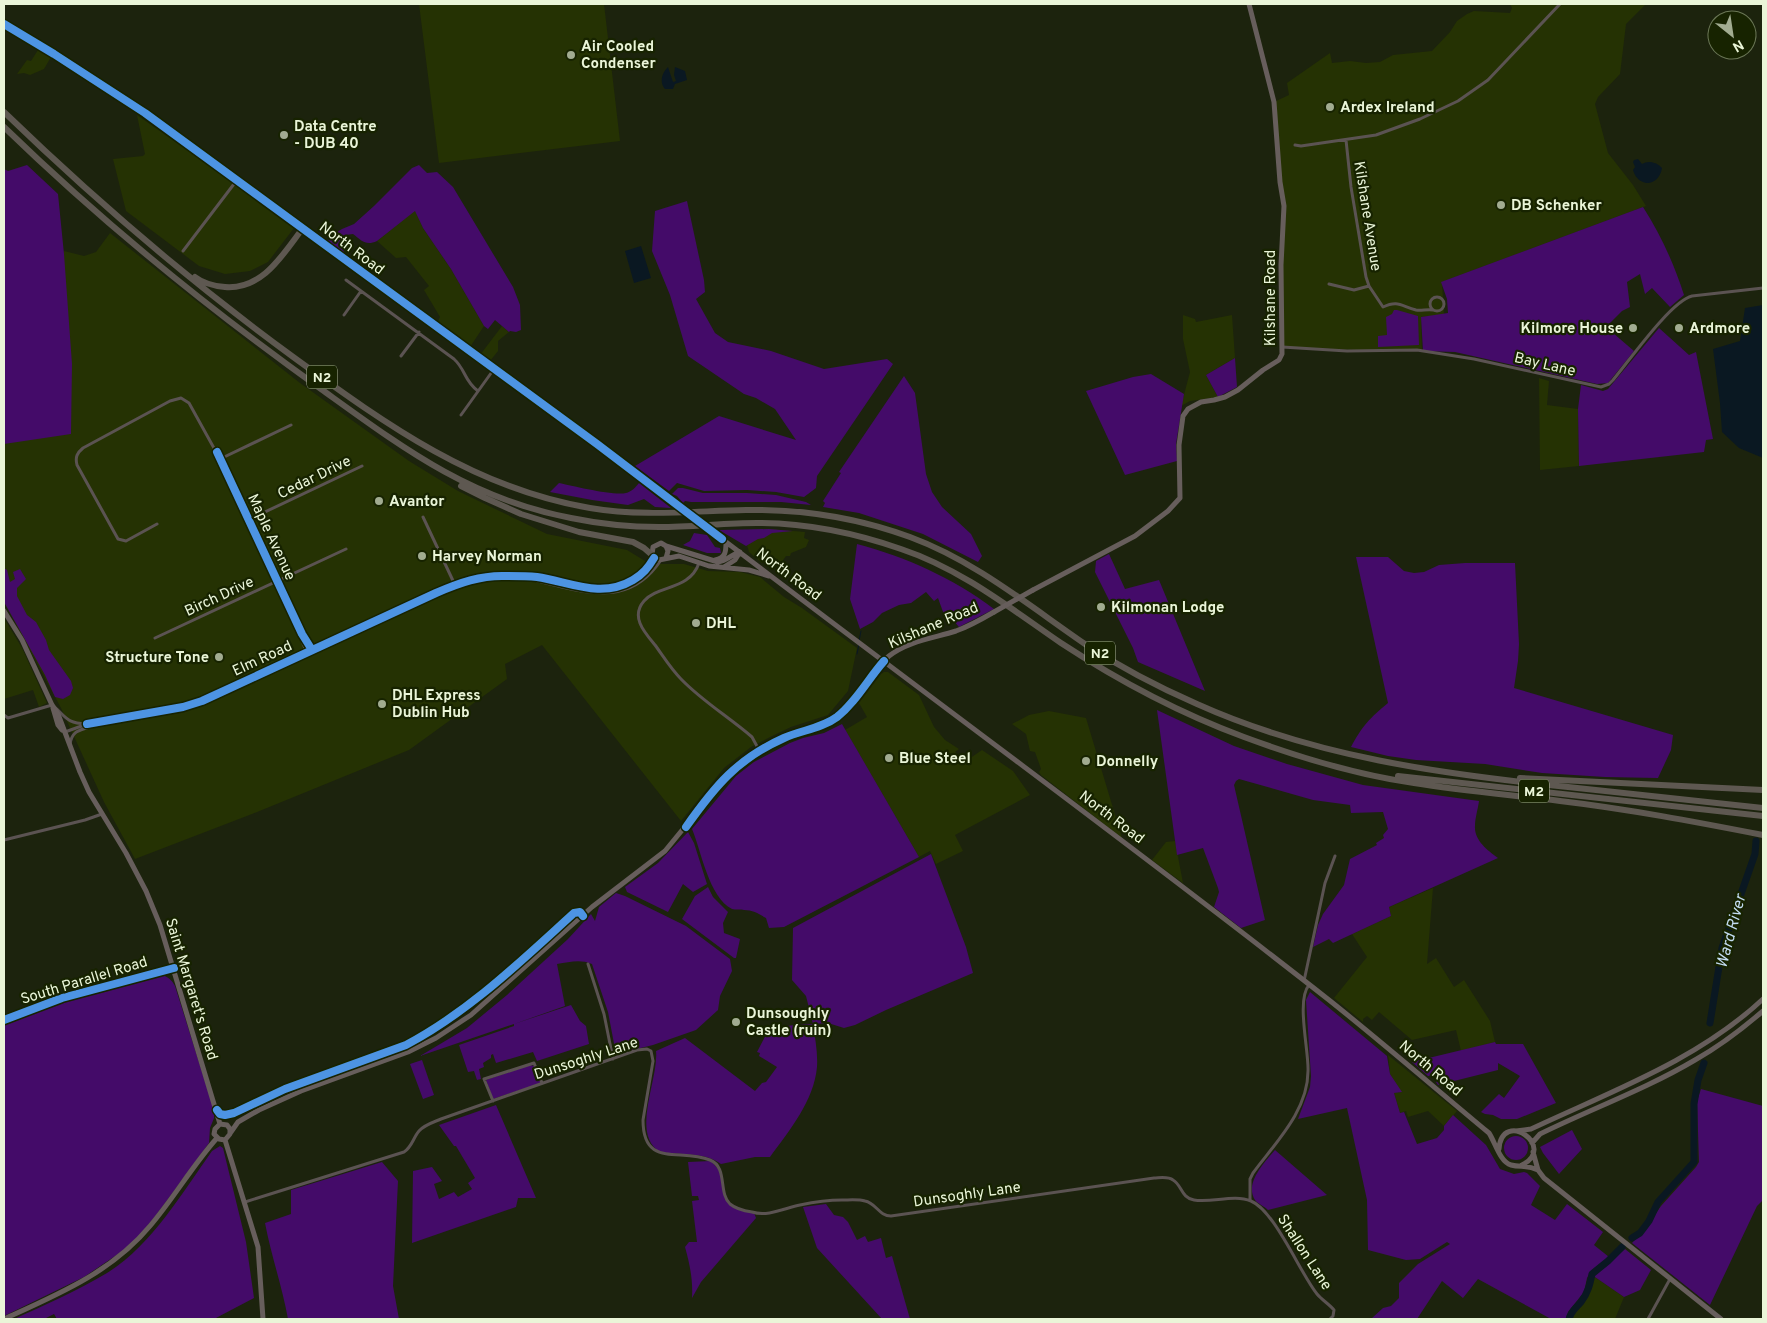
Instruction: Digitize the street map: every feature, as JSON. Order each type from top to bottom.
[{"type":"highway","name":"N2","points":[[4,112],[65,170],[148,243],[265,336],[373,413],[465,469],[502,485],[558,502],[614,512],[650,514],[772,510],[826,516],[884,529],[935,548],[981,572],[1090,647],[1184,698],[1219,714],[1286,738],[1388,763]]},
{"type":"highway","name":"N2","points":[[4,127],[82,200],[144,254],[224,317],[389,438],[440,470],[487,493],[548,513],[590,521],[638,526],[754,523],[807,526],[862,536],[907,550],[969,580],[1102,669],[1151,696],[1194,717],[1246,738],[1306,757]]},
{"type":"highway","points":[[148,243],[198,279],[210,285],[231,287],[252,282],[270,270],[303,228]]},
{"type":"highway","points":[[321,388],[364,424],[407,454],[485,498],[521,514],[559,526],[633,542],[644,548],[653,557]]},
{"type":"highway","points":[[1306,757],[1376,776],[1414,783],[1565,801],[1763,834]]},
{"type":"highway","name":"M2","points":[[1306,757],[1384,774],[1428,780],[1763,816]]},
{"type":"highway","points":[[1388,763],[1418,765],[1514,778],[1763,790]]},
{"type":"highway","name":"M2","points":[[1388,763],[1484,778],[1763,808]]},
{"type":"main road","name":"Kilshane Road","points":[[223,1124],[238,1122],[281,1099],[408,1052],[436,1038],[470,1015],[603,898],[665,851],[729,773],[740,763],[784,738],[819,726],[835,718],[850,705],[884,661],[898,650],[959,630],[1135,536],[1168,511],[1180,498],[1179,445],[1183,416],[1193,404],[1214,400],[1238,390],[1263,370],[1280,360],[1282,348],[1284,206],[1280,182],[1274,102],[1249,4]]},
{"type":"main road","name":"North Road","points":[[303,228],[597,444],[676,505]]},
{"type":"main road","name":"North Road","points":[[713,532],[1120,839],[1304,981],[1489,1133],[1499,1150]]},
{"type":"main road","points":[[712,560],[723,557],[726,553],[726,542]]},
{"type":"main road","points":[[740,552],[722,561],[712,560],[661,544],[655,545],[652,549],[653,557],[663,559],[679,556],[699,563],[749,570],[772,576]]},
{"type":"main road","points":[[663,559],[668,551],[666,546]]},
{"type":"main road","points":[[723,567],[735,560],[740,552]]},
{"type":"main road","name":"Saint Margaret's Road","points":[[4,611],[22,640],[80,772],[146,891],[160,925],[223,1124]]},
{"type":"main road","name":"South Parallel Road","points":[[4,1020],[62,998],[174,968]]},
{"type":"main road","points":[[1489,1133],[1506,1134],[1531,1128],[1636,1081],[1679,1059],[1712,1039],[1763,999]]},
{"type":"main road","points":[[1532,1142],[1546,1131],[1695,1061],[1734,1035],[1763,1011]]},
{"type":"main road","name":"Kilshane Road","points":[[231,1132],[238,1122]]},
{"type":"main road","points":[[223,1124],[229,1127],[231,1132],[225,1140],[217,1138],[214,1131],[216,1126],[223,1124]]},
{"type":"main road","points":[[1516,1131],[1524,1133],[1532,1142],[1538,1170]]},
{"type":"main road","points":[[1506,1134],[1499,1144],[1499,1150],[1500,1155],[1507,1163],[1529,1166],[1538,1170],[1548,1181],[1629,1247],[1721,1319]]},
{"type":"main road","points":[[4,1319],[87,1280],[120,1256],[150,1228],[217,1138]]},
{"type":"main road","points":[[225,1140],[258,1247],[263,1319]]},
{"type":"main road","points":[[1521,1165],[1531,1158],[1533,1152]]},
{"type":"street","points":[[1295,145],[1301,146],[1346,140],[1376,134],[1395,129],[1436,112],[1473,92],[1498,70],[1560,4]]},
{"type":"street","name":"North Road","points":[[4,24],[133,105],[303,228]]},
{"type":"street","name":"Kilshane Avenue","points":[[1346,140],[1351,187],[1369,286],[1383,307],[1392,303],[1417,310],[1433,310]]},
{"type":"street","points":[[183,251],[237,180]]},
{"type":"street","points":[[346,280],[458,362],[468,383],[478,391]]},
{"type":"street","points":[[1329,284],[1354,290],[1369,286]]},
{"type":"street","name":"Bay Lane","points":[[1282,348],[1346,351],[1416,350],[1474,359],[1601,387],[1613,380],[1667,314],[1681,300],[1692,296],[1763,288]]},
{"type":"street","points":[[344,315],[361,291]]},
{"type":"street","points":[[1426,309],[1432,300],[1436,297],[1440,298],[1444,306],[1441,310],[1437,311],[1433,310],[1430,304]]},
{"type":"street","points":[[401,356],[419,332]]},
{"type":"street","points":[[461,415],[494,369]]},
{"type":"street","name":"Maple Avenue","points":[[157,524],[126,541],[118,539],[77,465],[76,459],[78,452],[83,448],[170,401],[181,398],[189,403],[217,452],[302,634],[312,650]]},
{"type":"street","points":[[220,459],[291,425]]},
{"type":"street","name":"Cedar Drive","points":[[248,520],[362,466]]},
{"type":"street","points":[[424,517],[455,585]]},
{"type":"street","name":"Birch Drive","points":[[154,638],[346,549]]},
{"type":"street","name":"Elm Road","points":[[528,578],[535,577],[590,590],[605,590],[618,587],[642,574],[650,566],[653,557]]},
{"type":"street","name":"Elm Road","points":[[64,732],[87,724],[183,707],[202,701],[455,585],[488,577],[505,576],[528,578],[579,591],[605,594],[618,592],[640,583],[653,573],[663,559]]},
{"type":"street","points":[[699,563],[696,569],[683,582],[642,602],[639,609],[639,622],[679,677],[752,737],[760,751]]},
{"type":"street","name":"Maple Avenue","points":[[302,634],[301,639],[306,653]]},
{"type":"street","points":[[4,716],[8,718],[52,705],[65,718],[74,723]]},
{"type":"street","name":"Elm Road","points":[[70,746],[71,737],[74,733],[80,729],[91,727],[96,722]]},
{"type":"street","points":[[64,732],[67,727],[74,723]]},
{"type":"street","name":"Elm Road","points":[[74,723],[87,724]]},
{"type":"street","points":[[4,840],[102,814]]},
{"type":"street","points":[[1304,981],[1325,883],[1335,856]]},
{"type":"street","points":[[588,964],[604,1014],[613,1058]]},
{"type":"street","points":[[1250,1200],[1250,1179],[1296,1113],[1306,1092],[1308,1063],[1304,1009],[1305,994],[1309,985]]},
{"type":"street","name":"Dunsoghly Lane","points":[[245,1202],[404,1152],[409,1148],[417,1133],[441,1119],[643,1049],[651,1051],[653,1061],[643,1120],[643,1129],[650,1148],[658,1152],[710,1160],[718,1167],[727,1200],[737,1208],[754,1213],[769,1213],[798,1205],[825,1201],[866,1200],[885,1216],[891,1216],[1154,1178],[1173,1180],[1183,1195],[1192,1200],[1224,1198],[1250,1200]]},
{"type":"street","points":[[493,1101],[484,1080],[534,1063],[542,1083]]},
{"type":"street","name":"Shallon Lane","points":[[1250,1200],[1261,1207],[1267,1214],[1317,1294],[1334,1310],[1333,1316],[1330,1319]]},
{"type":"street","points":[[1648,1319],[1670,1279]]},
{"type":"shaded area","points":[[419,4],[604,4],[620,141],[439,163]]},
{"type":"shaded area","points":[[1510,4],[1646,4],[1626,24],[1620,74],[1598,97],[1595,104],[1608,153],[1633,185],[1646,206],[1442,282],[1444,315],[1421,317],[1422,350],[1381,351],[1282,347],[1283,227],[1274,102],[1289,95],[1287,83],[1330,53],[1332,63],[1350,61],[1366,63],[1380,62],[1393,55],[1432,51],[1450,32],[1457,21],[1467,14],[1474,11],[1510,13],[1512,8]]},
{"type":"shaded area","points":[[38,50],[51,57],[44,69],[30,75],[24,73],[17,74],[27,60],[31,61]]},
{"type":"shaded area","points":[[137,115],[294,228],[268,262],[250,271],[225,274],[199,266],[126,211],[113,159],[143,156],[145,154]]},
{"type":"shaded area","points":[[27,165],[58,194],[72,364],[71,434],[4,444],[4,169],[8,171]]},
{"type":"shaded area","points":[[419,165],[427,173],[437,172],[453,187],[513,287],[520,305],[521,330],[509,332],[495,320],[488,329],[484,326],[451,269],[423,228],[415,211],[377,241],[364,242],[353,234],[345,235],[342,240],[344,253],[328,243],[329,237],[354,224],[412,168]]},
{"type":"shaded area","points":[[687,201],[704,280],[705,292],[696,299],[715,333],[728,342],[771,351],[824,369],[887,359],[893,364],[817,476],[816,488],[804,497],[776,492],[747,490],[704,491],[677,483],[669,491],[635,466],[719,416],[796,440],[775,409],[756,398],[744,394],[688,356],[670,295],[652,251],[655,211]]},
{"type":"shaded area","points":[[1643,207],[1656,228],[1684,295],[1670,307],[1652,288],[1645,294],[1640,274],[1627,282],[1630,307],[1622,311],[1606,327],[1634,351],[1608,383],[1597,384],[1455,352],[1423,351],[1421,317],[1448,313],[1447,299],[1441,282]]},
{"type":"shaded area","points":[[415,210],[423,228],[451,269],[484,326],[470,347],[437,323],[440,317],[424,290],[429,286],[406,257],[396,258],[377,241]]},
{"type":"shaded area","points":[[110,233],[300,383],[409,461],[458,491],[547,534],[627,550],[650,564],[684,564],[708,571],[740,572],[760,577],[784,597],[857,648],[848,691],[828,715],[791,727],[772,736],[751,747],[724,768],[681,821],[542,645],[505,664],[507,679],[409,750],[135,859],[104,802],[61,708],[4,602],[4,440],[64,251],[84,256],[96,252]]},
{"type":"shaded area","points":[[1394,310],[1418,316],[1419,345],[1378,347],[1378,336],[1387,335],[1386,317],[1392,314]]},
{"type":"shaded area","points":[[1183,315],[1195,319],[1196,322],[1232,315],[1235,358],[1206,375],[1218,397],[1190,401],[1181,406],[1190,372],[1183,339]]},
{"type":"shaded area","points":[[502,326],[509,332],[498,341],[498,351],[490,361],[480,355]]},
{"type":"shaded area","points":[[1659,328],[1689,355],[1696,352],[1713,439],[1706,440],[1704,452],[1579,466],[1578,409],[1581,385],[1603,391],[1608,389]]},
{"type":"shaded area","points":[[1235,358],[1237,387],[1218,397],[1206,375]]},
{"type":"shaded area","points":[[1151,374],[1184,394],[1176,444],[1177,461],[1125,475],[1086,391],[1133,377]]},
{"type":"shaded area","points":[[904,376],[915,393],[926,474],[932,492],[942,507],[971,534],[982,556],[978,562],[923,534],[859,513],[823,507],[825,503],[823,501],[841,473],[839,472]]},
{"type":"shaded area","points":[[1539,378],[1549,381],[1547,405],[1578,409],[1579,466],[1540,470]]},
{"type":"shaded area","points":[[559,483],[620,494],[630,492],[639,483],[671,508],[655,507],[644,499],[628,505],[550,492]]},
{"type":"shaded area","points":[[678,488],[703,493],[776,495],[806,502],[811,505],[781,502],[685,501],[683,503],[677,496],[672,494]]},
{"type":"shaded area","points":[[769,529],[805,532],[804,538],[809,540],[806,547],[791,553],[790,556],[786,556],[781,563],[775,558],[770,563],[766,560],[762,563],[749,552],[747,545]]},
{"type":"shaded area","points":[[769,529],[793,531],[772,533],[746,546],[719,530]]},
{"type":"shaded area","points":[[694,533],[707,535],[715,547],[720,548],[721,553],[707,553],[683,545],[690,541]]},
{"type":"shaded area","points":[[857,544],[893,555],[946,578],[994,609],[959,627],[953,620],[947,623],[938,598],[934,601],[926,592],[911,603],[899,605],[882,613],[873,622],[860,629],[850,599]]},
{"type":"shaded area","points":[[1109,554],[1125,589],[1159,580],[1205,691],[1138,662],[1133,648],[1095,572],[1096,561]]},
{"type":"shaded area","points":[[1356,557],[1388,557],[1404,571],[1414,573],[1424,572],[1439,565],[1515,563],[1519,644],[1514,688],[1673,735],[1671,750],[1658,778],[1542,773],[1485,764],[1416,760],[1388,756],[1351,747],[1367,723],[1388,703]]},
{"type":"shaded area","points":[[4,568],[7,570],[10,582],[15,579],[13,572],[20,569],[26,579],[17,588],[17,596],[27,615],[36,622],[49,650],[71,681],[73,688],[70,695],[63,699],[55,697],[45,675],[4,602]]},
{"type":"shaded area","points":[[4,618],[22,648],[47,703],[39,707],[33,690],[4,699]]},
{"type":"shaded area","points":[[884,672],[888,672],[919,695],[934,727],[945,740],[959,749],[955,752],[966,761],[982,750],[1013,771],[1030,795],[955,835],[963,851],[936,864],[930,851],[919,857],[845,730],[867,717],[859,703]]},
{"type":"shaded area","points":[[1157,710],[1234,746],[1287,764],[1363,785],[1479,801],[1475,831],[1479,840],[1498,858],[1389,907],[1391,916],[1333,943],[1329,939],[1313,947],[1318,925],[1323,914],[1344,885],[1350,859],[1377,845],[1376,843],[1384,838],[1383,835],[1388,829],[1383,812],[1351,813],[1350,805],[1313,800],[1239,779],[1234,785],[1265,920],[1241,928],[1214,907],[1219,892],[1203,848],[1177,855]]},
{"type":"shaded area","points":[[1049,711],[1086,718],[1122,838],[1041,775],[1039,772],[1041,769],[1035,752],[1030,751],[1026,734],[1012,724],[1029,715]]},
{"type":"shaded area","points":[[842,724],[919,857],[784,927],[769,928],[766,918],[756,912],[732,909],[717,895],[707,873],[692,829],[736,776],[754,762],[790,743],[824,733]]},
{"type":"shaded area","points":[[688,832],[694,843],[707,884],[693,892],[683,884],[668,912],[627,892],[625,887],[658,863]]},
{"type":"shaded area","points":[[1175,841],[1183,883],[1152,860],[1166,842]]},
{"type":"shaded area","points":[[931,854],[966,947],[973,973],[855,1025],[844,1028],[828,1023],[813,1024],[806,996],[792,980],[793,928]]},
{"type":"shaded area","points":[[708,887],[713,897],[728,912],[723,923],[724,933],[740,939],[736,958],[682,919],[695,896]]},
{"type":"shaded area","points":[[1433,888],[1427,964],[1436,958],[1454,987],[1464,980],[1490,1021],[1495,1042],[1461,1051],[1456,1030],[1412,1040],[1379,1012],[1372,1020],[1367,1016],[1363,1019],[1363,1022],[1334,998],[1367,957],[1352,934],[1391,916],[1389,907]]},
{"type":"shaded area","points":[[616,893],[686,926],[730,959],[732,971],[720,996],[718,1010],[696,1030],[653,1045],[616,1054],[608,1012],[592,964],[583,962],[575,961],[557,964],[565,1006],[420,1056],[467,1028],[507,995],[568,939],[591,914],[595,921],[599,907]]},
{"type":"shaded area","points":[[162,975],[170,979],[175,986],[214,1110],[209,1143],[157,1214],[140,1235],[124,1250],[84,1277],[4,1316],[4,1023],[69,999]]},
{"type":"shaded area","points":[[1310,992],[1387,1056],[1390,1074],[1402,1092],[1394,1093],[1400,1113],[1404,1112],[1417,1144],[1437,1138],[1453,1115],[1486,1145],[1500,1169],[1514,1174],[1527,1173],[1540,1186],[1531,1205],[1555,1220],[1567,1204],[1603,1232],[1594,1245],[1609,1257],[1592,1270],[1587,1278],[1584,1292],[1568,1312],[1566,1319],[1551,1319],[1478,1279],[1463,1298],[1442,1281],[1417,1319],[1371,1319],[1383,1308],[1391,1306],[1399,1298],[1399,1283],[1418,1264],[1450,1244],[1447,1242],[1420,1259],[1406,1260],[1368,1250],[1367,1200],[1347,1108],[1298,1119],[1310,1087],[1311,1076],[1306,1000]]},
{"type":"shaded area","points":[[571,1005],[580,1021],[586,1026],[589,1044],[537,1061],[533,1052],[496,1063],[493,1054],[491,1058],[483,1063],[484,1067],[479,1069],[481,1079],[477,1080],[474,1071],[468,1072],[459,1045],[514,1026],[514,1024]]},
{"type":"shaded area","points":[[813,1024],[817,1062],[815,1080],[800,1115],[770,1157],[755,1157],[721,1164],[708,1157],[660,1152],[651,1144],[647,1133],[646,1120],[656,1063],[656,1051],[685,1038],[755,1091],[762,1083],[766,1082],[777,1067],[759,1056],[760,1053],[757,1052],[769,1029]]},
{"type":"shaded area","points":[[1495,1042],[1496,1044],[1523,1044],[1556,1103],[1517,1119],[1501,1119],[1481,1112],[1499,1094],[1504,1098],[1520,1076],[1498,1063],[1498,1070],[1438,1085],[1436,1076],[1428,1076],[1412,1062]]},
{"type":"shaded area","points":[[1388,1055],[1457,1111],[1444,1126],[1428,1111],[1408,1117],[1406,1111],[1400,1113],[1394,1093],[1401,1092],[1390,1074]]},
{"type":"shaded area","points":[[422,1060],[434,1095],[423,1099],[410,1064]]},
{"type":"shaded area","points":[[530,1065],[534,1066],[541,1083],[493,1099],[486,1080]]},
{"type":"shaded area","points":[[1701,1089],[1763,1106],[1763,1200],[1757,1206],[1710,1305],[1632,1243],[1699,1162],[1697,1101]]},
{"type":"shaded area","points":[[496,1105],[536,1198],[518,1198],[516,1207],[412,1243],[413,1171],[432,1167],[442,1181],[434,1184],[439,1199],[454,1192],[458,1197],[472,1189],[468,1183],[475,1178],[456,1146],[454,1146],[439,1125]]},
{"type":"shaded area","points":[[1572,1130],[1582,1149],[1559,1174],[1540,1147]]},
{"type":"shaded area","points":[[1516,1136],[1524,1140],[1528,1148],[1524,1156],[1516,1160],[1508,1156],[1504,1148],[1508,1140]]},
{"type":"shaded area","points":[[220,1146],[223,1148],[246,1242],[254,1298],[214,1319],[57,1319],[54,1314],[44,1319],[14,1319],[84,1286],[123,1261],[152,1233],[212,1151]]},
{"type":"shaded area","points":[[1275,1150],[1327,1195],[1268,1210],[1256,1201],[1252,1193],[1254,1180],[1261,1167]]},
{"type":"shaded area","points":[[711,1161],[719,1170],[727,1200],[733,1206],[754,1213],[756,1218],[701,1282],[692,1298],[691,1272],[685,1247],[689,1242],[697,1242],[692,1201],[699,1200],[698,1196],[692,1196],[688,1162]]},
{"type":"shaded area","points":[[382,1162],[398,1181],[393,1286],[399,1319],[288,1319],[265,1223],[291,1214],[291,1190]]},
{"type":"shaded area","points":[[826,1204],[834,1215],[843,1217],[848,1222],[857,1240],[865,1236],[868,1242],[881,1238],[886,1258],[892,1256],[910,1319],[882,1319],[817,1248],[803,1207]]},
{"type":"shaded area","points":[[1625,1249],[1651,1270],[1640,1290],[1624,1297],[1592,1275],[1599,1267]]},
{"type":"shaded area","points":[[1592,1275],[1624,1297],[1615,1319],[1571,1319],[1590,1288]]},
{"type":"water","points":[[668,67],[673,82],[676,81],[674,75],[675,67],[685,71],[687,80],[675,84],[673,89],[665,89],[662,78]]},
{"type":"water","points":[[1638,159],[1642,164],[1652,162],[1662,168],[1657,179],[1648,183],[1639,180],[1633,170],[1635,167],[1633,162]]},
{"type":"water","points":[[641,246],[651,278],[634,283],[625,251]]},
{"type":"water","points":[[1763,305],[1763,458],[1739,448],[1722,432],[1713,349],[1740,341],[1745,308]]},
{"type":"waterway","points":[[859,641],[861,631]]},
{"type":"waterway","points":[[857,654],[859,644]]},
{"type":"waterway","name":"Ward River","points":[[1710,1023],[1722,948],[1755,854],[1756,841]]},
{"type":"waterway","name":"Ward River","points":[[1632,1238],[1640,1233],[1649,1221],[1658,1202],[1694,1162],[1694,1104],[1698,1080],[1704,1063]]},
{"type":"waterway","name":"Ward River","points":[[1569,1319],[1585,1295],[1592,1274],[1622,1247]]},
{"type":"tunnel","points":[[676,505],[713,532]]},
{"type":"cycle path","points":[[4,24],[145,113],[597,444],[722,539]]},
{"type":"cycle path","points":[[217,452],[302,634],[312,650]]},
{"type":"cycle path","points":[[87,724],[183,707],[202,701],[436,593],[470,580],[497,576],[529,576],[585,588],[609,588],[621,586],[637,578],[654,558]]},
{"type":"cycle path","points":[[686,827],[717,786],[728,775],[767,746],[791,735],[818,727],[837,717],[856,697],[884,661]]},
{"type":"cycle path","points":[[217,1110],[220,1114],[225,1115],[234,1113],[285,1089],[406,1045],[452,1017],[473,1001],[574,913],[580,912],[583,916]]},
{"type":"cycle path","points":[[4,1020],[62,998],[174,968]]},
{"type":"place","name":"Air Cooled Condenser","points":[[571,55]]},
{"type":"place","name":"Ardex Ireland","points":[[1330,107]]},
{"type":"place","name":"Data Centre - DUB 40","points":[[284,135]]},
{"type":"place","name":"DB Schenker","points":[[1501,205]]},
{"type":"place","name":"Kilmore House","points":[[1633,328]]},
{"type":"place","name":"Ardmore","points":[[1679,328]]},
{"type":"place","name":"Avantor","points":[[379,501]]},
{"type":"place","name":"Harvey Norman","points":[[422,556]]},
{"type":"place","name":"Kilmonan Lodge","points":[[1101,607]]},
{"type":"place","name":"DHL","points":[[696,623]]},
{"type":"place","name":"Structure Tone","points":[[219,657]]},
{"type":"place","name":"DHL Express Dublin Hub","points":[[382,704]]},
{"type":"place","name":"Blue Steel","points":[[889,758]]},
{"type":"place","name":"Donnelly","points":[[1086,761]]},
{"type":"place","name":"Dunsoughly Castle (ruin)","points":[[736,1022]]}]
